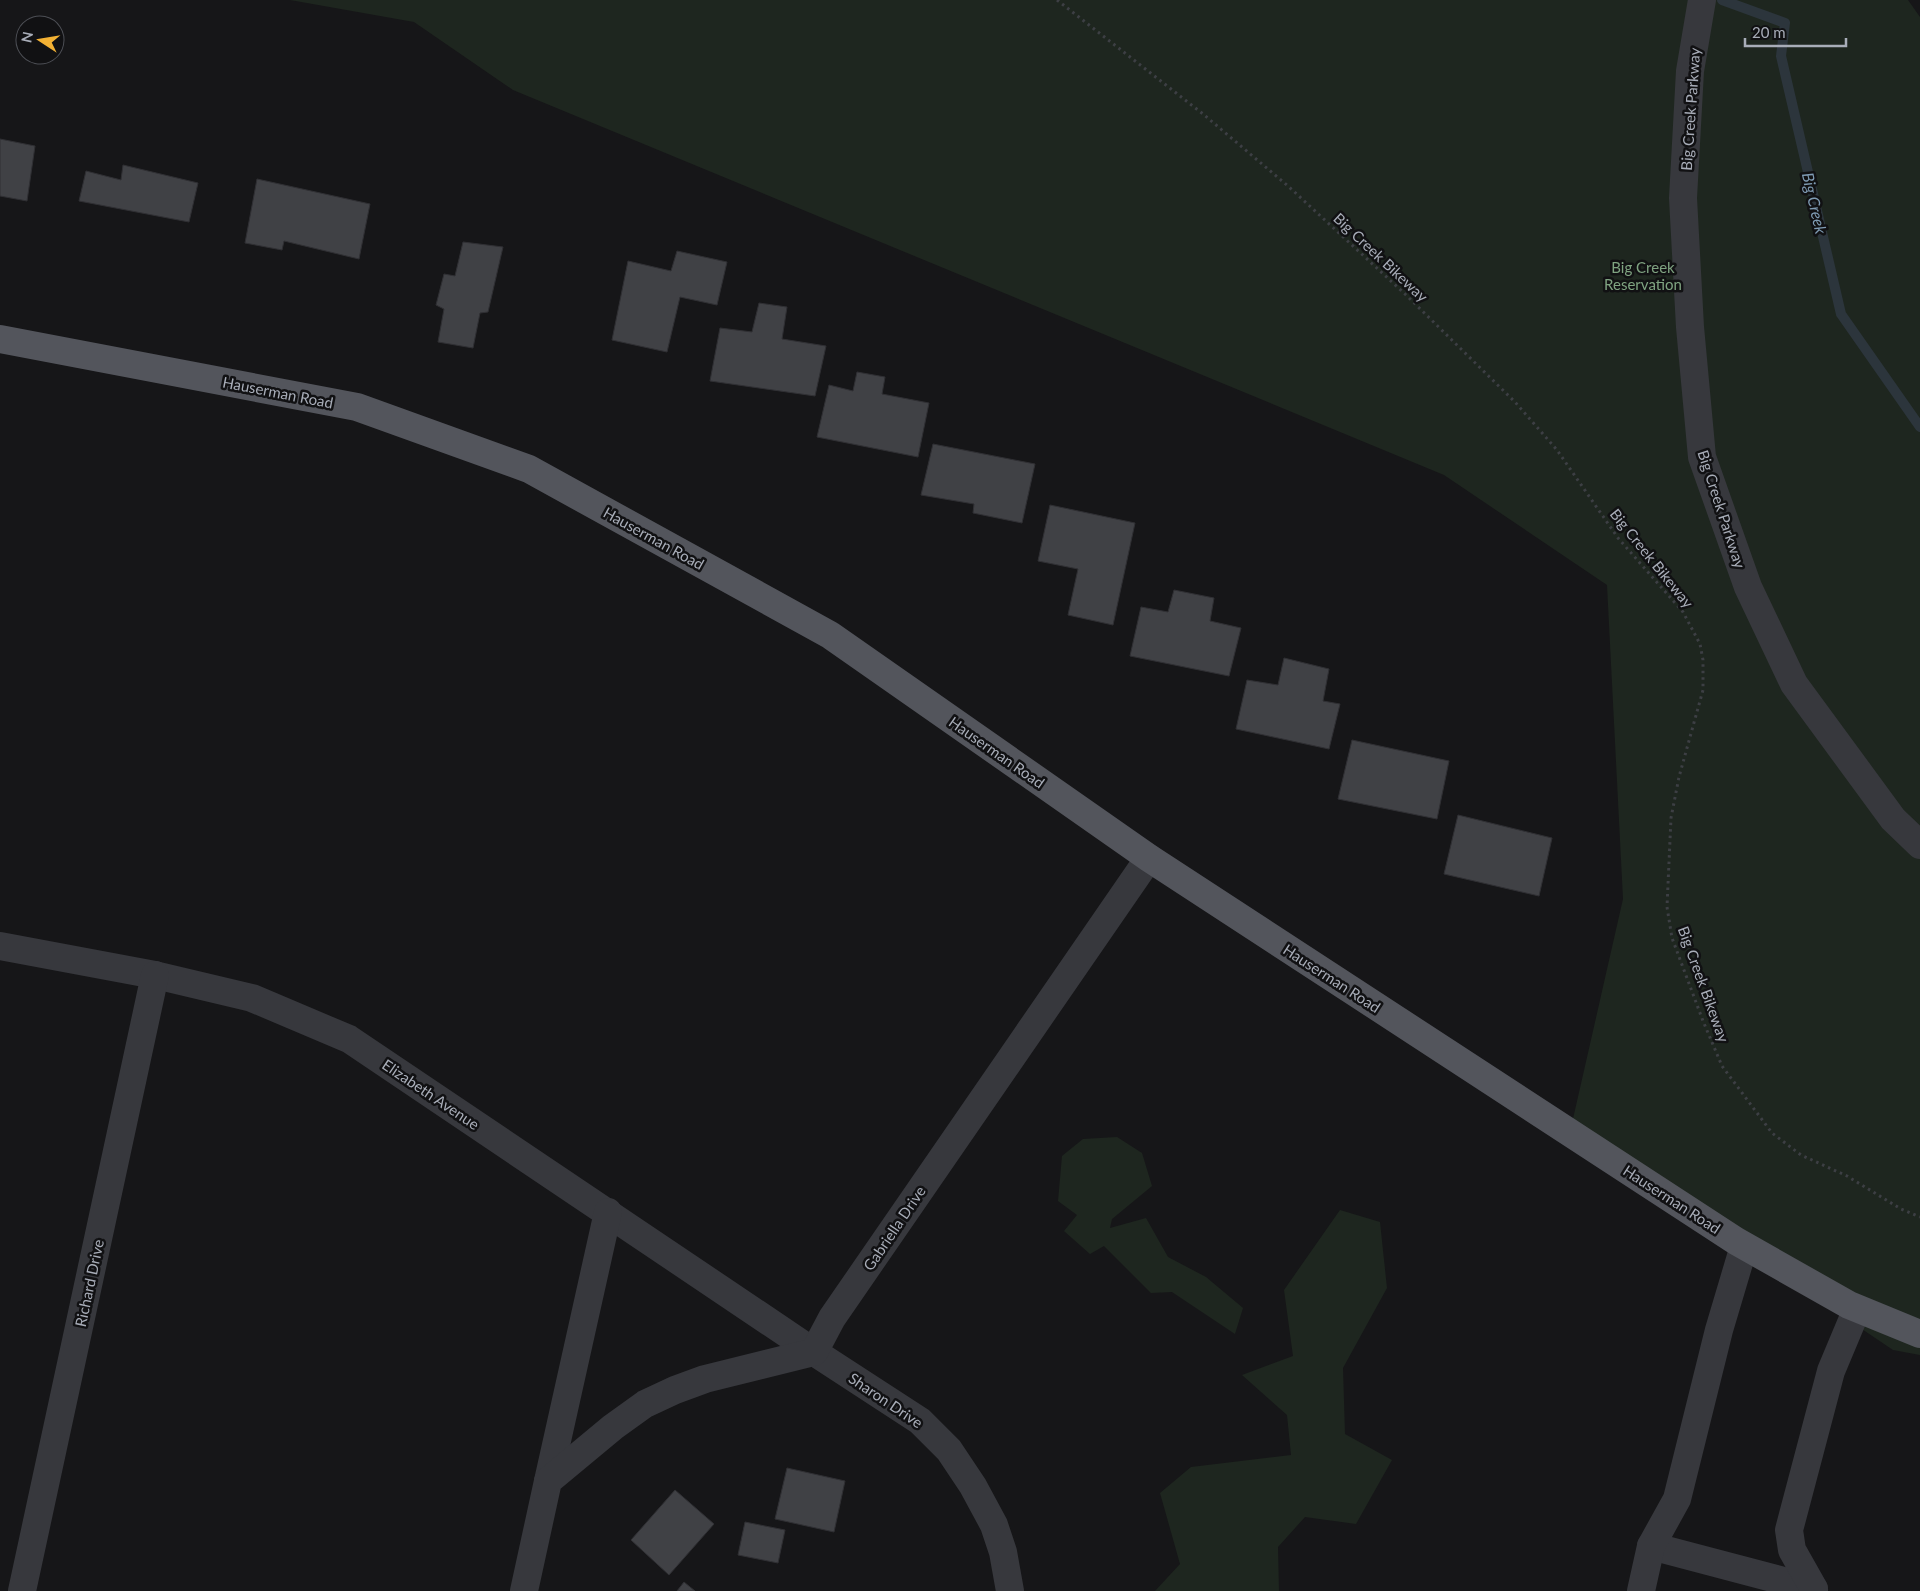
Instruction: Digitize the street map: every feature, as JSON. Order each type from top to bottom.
[{"type":"main road","name":"Hauserman Road","points":[[0,339],[357,407],[529,469],[830,634],[1148,858],[1744,1246],[1857,1309],[1920,1334]]},
{"type":"street","name":"Big Creek Parkway","points":[[1702,0],[1690,71],[1684,198],[1690,326],[1702,457],[1748,587],[1794,684],[1892,818],[1920,845]]},
{"type":"street","name":"Gabriella Drive","points":[[814,1352],[832,1318],[1148,858]]},
{"type":"street","name":"Elizabeth Avenue","points":[[0,946],[155,975],[252,998],[348,1039],[814,1352]]},
{"type":"street","name":"Richard Drive","points":[[22,1591],[155,975]]},
{"type":"street","points":[[524,1591],[608,1212]]},
{"type":"street","points":[[1641,1591],[1651,1546],[1677,1499],[1719,1330],[1744,1246]]},
{"type":"street","points":[[1814,1590],[1792,1550],[1789,1530],[1830,1371],[1857,1309]]},
{"type":"street","points":[[548,1481],[645,1404],[704,1379],[814,1352]]},
{"type":"street","name":"Sharon Drive","points":[[814,1352],[920,1421],[949,1450],[973,1486],[994,1524],[1003,1552],[1010,1591]]},
{"type":"street","points":[[1651,1546],[1814,1590]]},
{"type":"path","name":"Big Creek Bikeway","points":[[1057,0],[1288,186],[1406,295],[1515,402],[1557,450],[1618,538],[1683,612],[1700,644],[1703,660],[1702,690],[1679,777],[1671,818],[1667,907],[1672,938],[1703,1021],[1722,1066],[1772,1133],[1802,1154],[1847,1176],[1901,1209],[1920,1217]]},
{"type":"green space","name":"Big Creek Reservation","points":[[290,0],[1908,0],[1920,17],[1920,1355],[1893,1350],[1570,1132],[1623,899],[1607,585],[1444,475],[513,90],[414,22]]},
{"type":"green space","points":[[1117,1137],[1142,1153],[1152,1186],[1112,1219],[1110,1228],[1146,1218],[1168,1257],[1206,1277],[1243,1308],[1235,1334],[1172,1292],[1151,1293],[1104,1246],[1090,1254],[1064,1231],[1077,1215],[1058,1201],[1062,1156],[1083,1139]]},
{"type":"green space","points":[[1340,1210],[1380,1222],[1387,1288],[1343,1368],[1345,1434],[1392,1460],[1356,1524],[1305,1517],[1278,1547],[1279,1591],[1155,1591],[1180,1564],[1160,1493],[1191,1467],[1291,1455],[1287,1415],[1242,1375],[1293,1356],[1284,1290]]},
{"type":"building","points":[[0,139],[35,146],[27,201],[0,196]]},
{"type":"building","points":[[123,165],[198,183],[189,222],[79,201],[86,171],[121,180]]},
{"type":"building","points":[[257,179],[370,204],[359,259],[284,241],[282,250],[245,243]]},
{"type":"building","points":[[463,242],[503,247],[488,312],[480,313],[473,348],[438,342],[444,309],[436,305],[444,274],[455,276]]},
{"type":"building","points":[[677,251],[727,262],[717,305],[680,297],[667,352],[612,340],[628,261],[671,271]]},
{"type":"building","points":[[759,303],[787,307],[782,339],[826,346],[815,396],[710,381],[720,328],[752,332]]},
{"type":"building","points":[[857,372],[885,377],[882,394],[929,403],[918,457],[817,437],[829,385],[853,391]]},
{"type":"building","points":[[933,444],[1035,464],[1022,523],[973,513],[974,504],[921,495]]},
{"type":"building","points":[[1050,505],[1135,523],[1113,625],[1068,615],[1078,569],[1038,561]]},
{"type":"building","points":[[1174,590],[1214,598],[1210,621],[1241,628],[1229,676],[1130,656],[1141,607],[1168,612]]},
{"type":"building","points":[[1284,658],[1329,669],[1323,701],[1340,704],[1329,749],[1236,729],[1247,680],[1278,685]]},
{"type":"building","points":[[1352,740],[1449,761],[1437,819],[1338,799]]},
{"type":"building","points":[[1458,815],[1552,838],[1539,896],[1444,874]]},
{"type":"building","points":[[787,1468],[845,1481],[834,1532],[775,1519]]},
{"type":"building","points":[[675,1490],[714,1524],[669,1575],[631,1540]]},
{"type":"building","points":[[745,1522],[785,1530],[778,1563],[738,1555]]},
{"type":"building","points":[[684,1582],[695,1591],[677,1591]]},
{"type":"waterway","name":"Big Creek","points":[[1722,0],[1785,23],[1781,56],[1841,314],[1920,427]]}]
